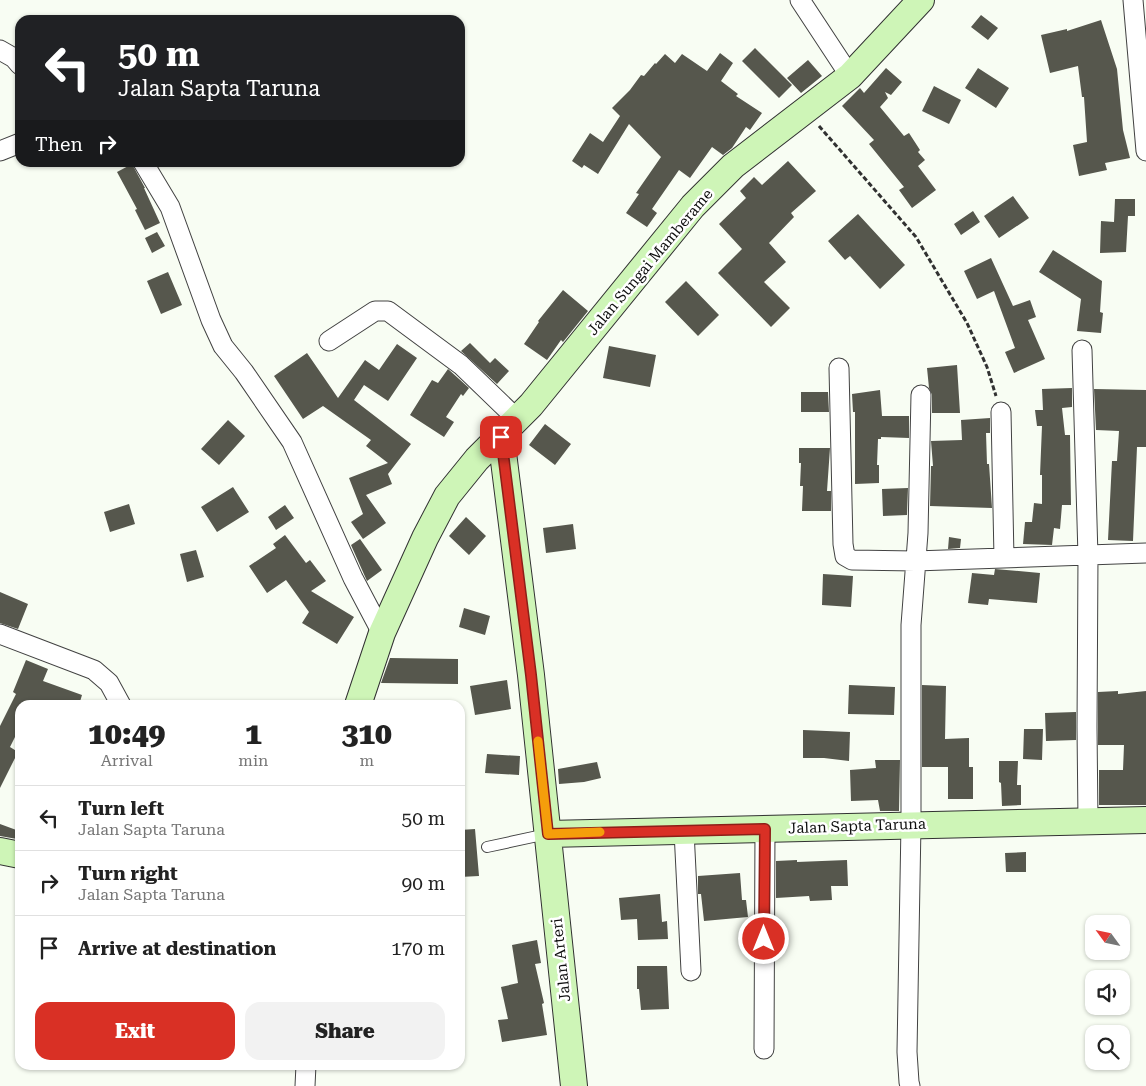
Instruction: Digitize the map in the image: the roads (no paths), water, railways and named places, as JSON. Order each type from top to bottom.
[{"type":"street","points":[[800,0],[850,76]]},
{"type":"street","name":"Jalan Sungai Mamberame","points":[[360,700],[382,632],[425,538],[447,496],[477,459],[531,405],[693,206],[733,166],[850,76],[921,0]]},
{"type":"street","points":[[1133,0],[1146,151]]},
{"type":"street","points":[[0,50],[15,59]]},
{"type":"street","points":[[0,151],[15,145]]},
{"type":"street","points":[[146,167],[170,207],[202,297],[224,346],[292,442],[344,560],[382,632]]},
{"type":"street","points":[[329,341],[375,311],[388,311],[461,365],[510,428],[531,675],[548,834]]},
{"type":"street","points":[[1082,350],[1088,556],[1088,821]]},
{"type":"street","points":[[839,368],[843,544],[845,556],[852,560],[915,561],[1146,553]]},
{"type":"street","points":[[910,1086],[907,1052],[911,824],[911,625],[918,533],[922,395]]},
{"type":"street","points":[[1001,412],[1004,558]]},
{"type":"street","points":[[0,634],[94,670],[109,683],[118,700]]},
{"type":"street","name":"Jalan Sapta Taruna","points":[[548,834],[911,824],[1146,820]]},
{"type":"street","points":[[764,1049],[765,829]]},
{"type":"street","points":[[684,831],[691,971]]},
{"type":"street","name":"Jalan Arteri","points":[[548,834],[574,1086]]},
{"type":"street","points":[[0,851],[15,854]]},
{"type":"street","points":[[305,1086],[306,1070]]},
{"type":"lane","points":[[487,847],[548,834]]}]
